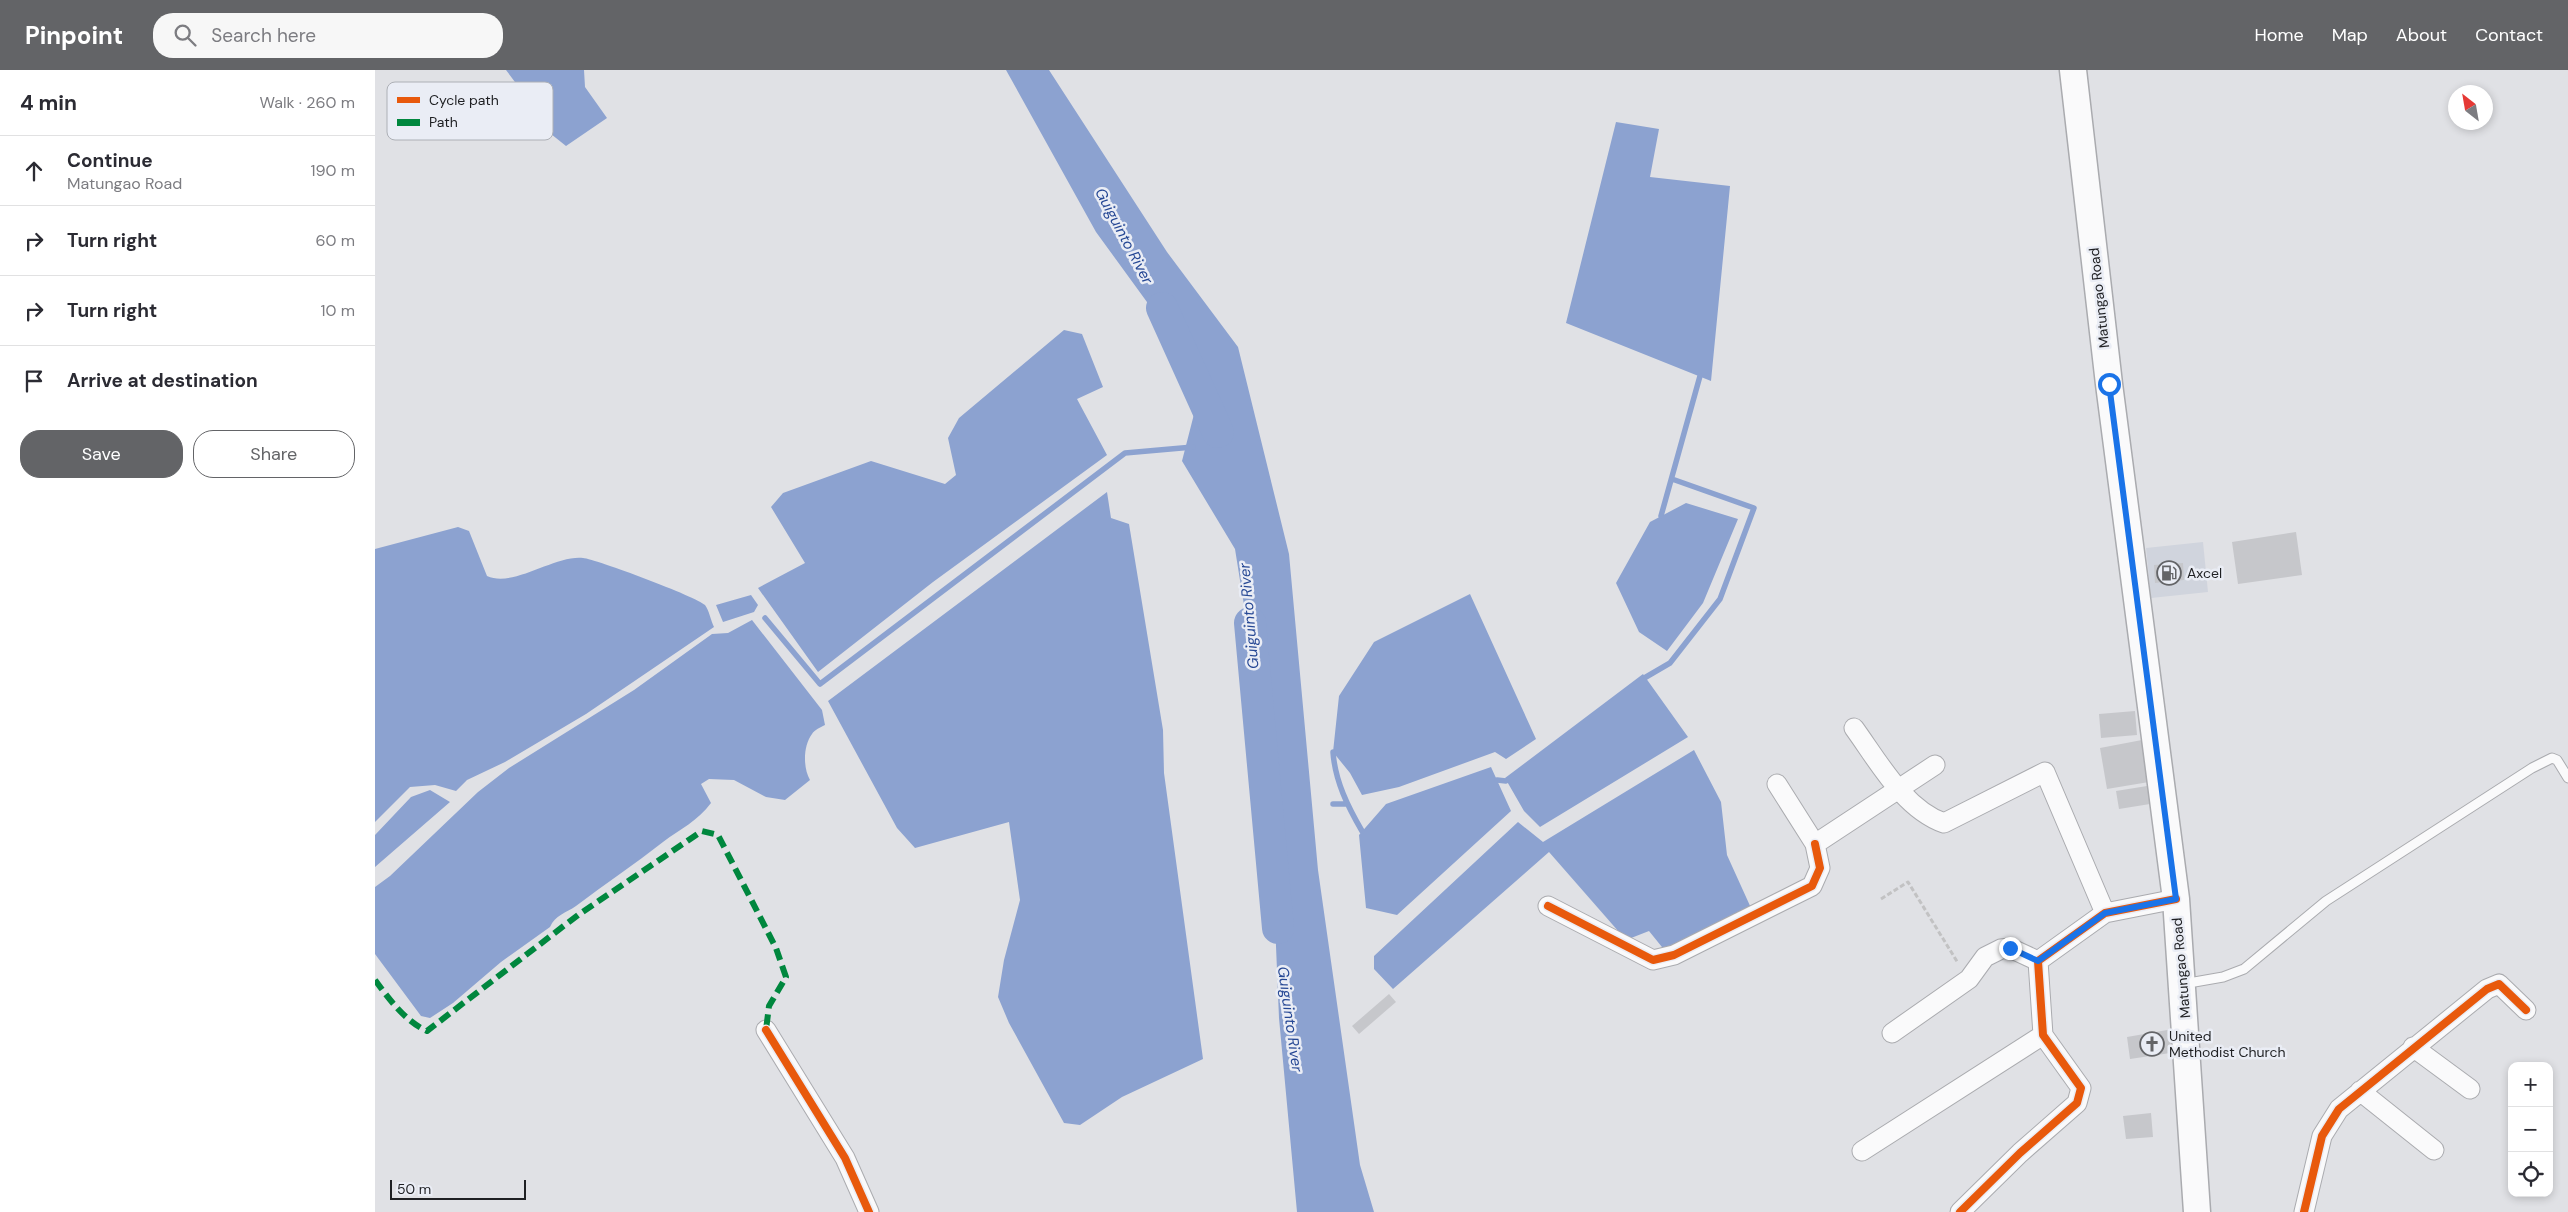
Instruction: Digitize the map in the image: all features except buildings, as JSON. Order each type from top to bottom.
[{"type":"main road","name":"Matungao Road","points":[[2073,70],[2109,384],[2176,899],[2197,1212]]},
{"type":"street","points":[[1854,728],[1899,791],[1933,819],[1944,823],[2045,772],[2105,913]]},
{"type":"street","points":[[1815,844],[1899,791],[1935,765]]},
{"type":"street","points":[[1548,906],[1653,960],[1667,957],[1812,886],[1820,868],[1815,844],[1777,784]]},
{"type":"street","points":[[2038,961],[2105,913],[2176,899]]},
{"type":"street","points":[[1892,1033],[1969,979],[1985,957],[2001,949],[2010,948],[2038,961]]},
{"type":"street","points":[[1959,1212],[2020,1153],[2077,1103],[2081,1096],[2081,1088],[2043,1034],[2038,961]]},
{"type":"street","points":[[2304,1212],[2322,1136],[2339,1109],[2413,1047],[2487,989],[2499,984],[2526,1010]]},
{"type":"street","points":[[766,1030],[845,1158],[869,1212]]},
{"type":"street","points":[[1862,1151],[2043,1034]]},
{"type":"street","points":[[2413,1047],[2470,1089]]},
{"type":"street","points":[[2360,1091],[2434,1150]]},
{"type":"lane","points":[[2183,984],[2223,977],[2244,969],[2326,901],[2533,768],[2552,758],[2557,760],[2568,778]]},
{"type":"path","points":[[1881,899],[1907,882],[1969,979]]},
{"type":"shaded area","points":[[2203,542],[2208,592],[2151,598],[2146,548]]},
{"type":"water","points":[[506,70],[584,70],[585,87],[607,118],[566,146],[553,136],[553,82],[515,82]]},
{"type":"water","points":[[1006,70],[1049,70],[1167,252],[1238,347],[1289,554],[1318,870],[1360,1165],[1374,1212],[1297,1212],[1279,1018],[1268,755],[1235,549],[1182,461],[1203,379],[1096,232]]},
{"type":"water","points":[[1616,122],[1659,129],[1650,177],[1730,186],[1711,381],[1566,323]]},
{"type":"water","points":[[1064,330],[1082,334],[1103,387],[1077,399],[1107,455],[933,582],[818,672],[758,588],[805,563],[771,507],[783,493],[871,461],[945,484],[956,475],[948,438],[959,418]]},
{"type":"water","points":[[1107,492],[1111,518],[1129,524],[1163,730],[1164,773],[1203,1059],[1122,1097],[1080,1125],[1064,1123],[1009,1023],[998,997],[1004,960],[1020,900],[1009,822],[915,848],[897,828],[828,701]]},
{"type":"water","points":[[1686,503],[1738,519],[1703,603],[1667,651],[1639,632],[1616,583],[1650,522]]},
{"type":"water","points":[[458,527],[469,531],[487,576],[498,579],[509,578],[572,558],[592,560],[646,579],[698,601],[705,605],[714,627],[586,714],[505,762],[467,780],[456,791],[435,785],[410,787],[375,822],[375,549]]},
{"type":"water","points":[[1470,594],[1536,739],[1506,759],[1495,752],[1399,787],[1362,795],[1350,773],[1333,752],[1339,696],[1374,642]]},
{"type":"water","points":[[751,595],[758,605],[754,612],[723,622],[716,605]]},
{"type":"water","points":[[752,620],[822,710],[825,725],[813,733],[807,745],[806,769],[810,780],[785,800],[766,797],[734,780],[709,779],[701,784],[711,803],[695,820],[558,917],[550,927],[501,962],[453,1003],[430,1018],[421,1016],[375,954],[375,887],[390,876],[478,792],[509,768],[634,690],[712,634],[728,633]]},
{"type":"water","points":[[1643,674],[1688,737],[1540,827],[1524,811],[1505,778]]},
{"type":"water","points":[[1694,750],[1721,802],[1727,855],[1751,908],[1666,952],[1649,931],[1626,940],[1549,852],[1393,989],[1374,969],[1374,956],[1518,822],[1543,842]]},
{"type":"water","points":[[1491,767],[1511,811],[1397,915],[1366,908],[1359,835],[1386,804]]},
{"type":"water","points":[[430,790],[450,802],[375,867],[375,835],[411,797]]},
{"type":"waterway","name":"Guiguinto River","points":[[1162,308],[1218,432]]},
{"type":"waterway","points":[[1661,516],[1700,376]]},
{"type":"waterway","points":[[765,618],[820,684],[1125,453],[1193,447]]},
{"type":"waterway","points":[[1646,677],[1670,663],[1720,599],[1754,508],[1672,479]]},
{"type":"waterway","name":"Guiguinto River","points":[[1250,623],[1278,928]]},
{"type":"waterway","points":[[1333,752],[1336,773],[1343,793],[1362,831]]},
{"type":"waterway","points":[[1497,780],[1506,781]]},
{"type":"waterway","points":[[1333,804],[1346,804]]},
{"type":"marked path","points":[[375,980],[405,1015],[427,1031],[578,915],[702,831],[718,835],[776,948],[786,977],[769,1006],[766,1030]]},
{"type":"cycle path","points":[[1548,906],[1653,960],[1674,955],[1812,886],[1820,868],[1815,844]]},
{"type":"cycle path","points":[[1960,1212],[2020,1153],[2077,1103],[2081,1088],[2043,1035],[2038,961],[2105,913],[2176,899]]},
{"type":"cycle path","points":[[2304,1212],[2322,1136],[2339,1109],[2487,989],[2499,984],[2526,1010]]},
{"type":"cycle path","points":[[766,1030],[845,1158],[869,1212]]},
{"type":"place","name":"Axcel","points":[[2169,573]]},
{"type":"place","name":"United Methodist Church","points":[[2152,1044]]},
{"type":"route","points":[[2010,948],[2038,961],[2105,913],[2176,899],[2109,384]]}]
